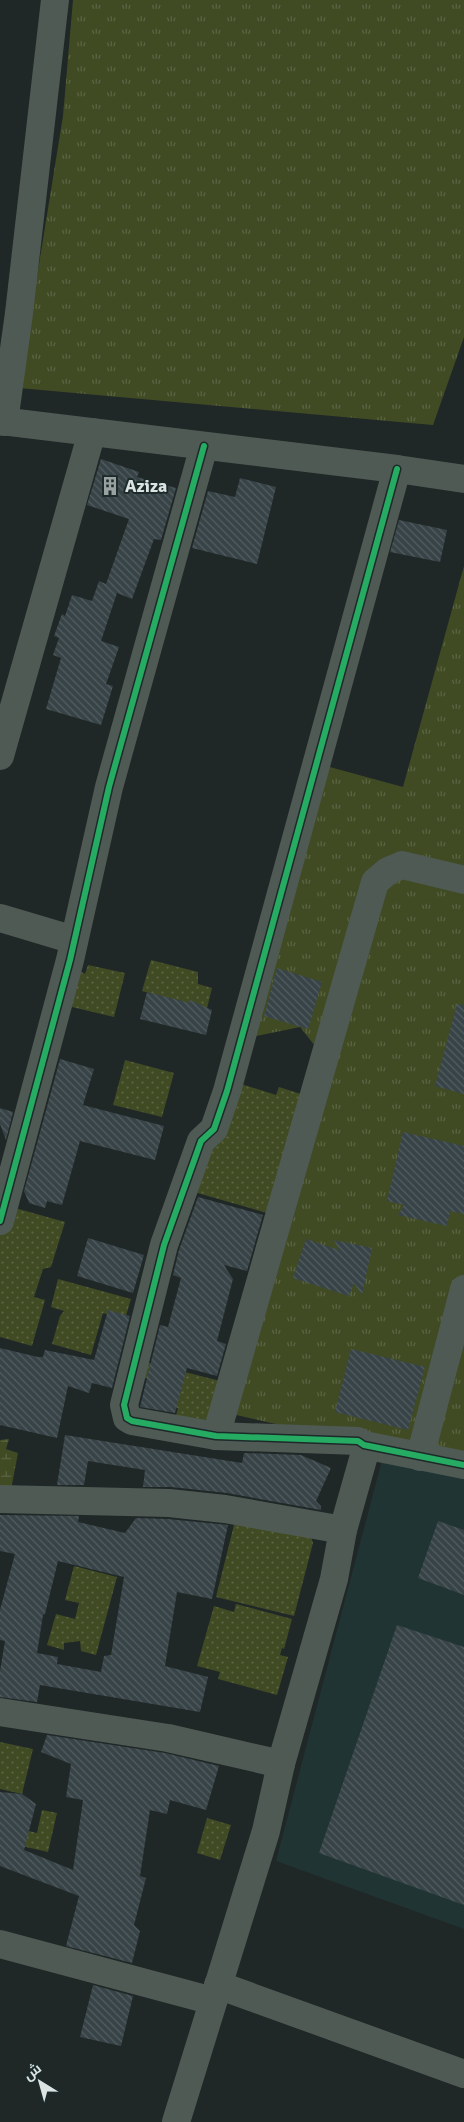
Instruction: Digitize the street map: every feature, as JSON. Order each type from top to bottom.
[{"type":"street","points":[[55,0],[19,313],[2,421],[397,469],[464,479]]},
{"type":"street","points":[[0,756],[92,432]]},
{"type":"street","points":[[0,1221],[74,940],[109,787],[204,446]]},
{"type":"street","points":[[397,469],[227,1091],[214,1129],[201,1141],[164,1245],[124,1404],[127,1418],[132,1421],[216,1436],[358,1441],[364,1445],[464,1465]]},
{"type":"street","points":[[216,1436],[376,882],[388,871],[402,865],[464,880]]},
{"type":"street","points":[[0,918],[74,940]]},
{"type":"street","points":[[420,1457],[464,1289]]},
{"type":"street","points":[[176,2122],[266,1831],[281,1764],[334,1579],[343,1530],[365,1452],[364,1445]]},
{"type":"street","points":[[0,1499],[169,1503],[225,1509],[343,1530]]},
{"type":"street","points":[[0,1712],[168,1738],[281,1764]]},
{"type":"street","points":[[0,1944],[216,1993],[464,2074]]},
{"type":"shaded area","points":[[385,1449],[464,1468],[464,1929],[276,1861]]},
{"type":"green space","points":[[73,0],[464,0],[464,337],[433,425],[19,388],[63,116]]},
{"type":"green space","points":[[464,566],[464,1468],[232,1414],[330,1065],[300,1027],[251,1037],[326,766],[403,787]]},
{"type":"green space","points":[[151,960],[198,972],[198,984],[212,988],[207,1008],[142,991]]},
{"type":"green space","points":[[88,965],[125,973],[114,1017],[72,1007],[62,1017],[78,970],[85,974]]},
{"type":"green space","points":[[125,1060],[174,1073],[162,1117],[113,1105]]},
{"type":"green space","points":[[238,1083],[276,1095],[279,1087],[304,1095],[274,1215],[194,1192]]},
{"type":"green space","points":[[8,1206],[65,1222],[51,1267],[43,1269],[34,1297],[45,1300],[32,1346],[0,1337],[0,1233]]},
{"type":"green space","points":[[58,1279],[131,1299],[125,1319],[103,1313],[91,1355],[52,1344],[60,1316],[64,1311],[51,1307]]},
{"type":"green space","points":[[146,1362],[224,1382],[211,1432],[174,1423],[178,1408],[160,1403],[168,1384],[142,1377]]},
{"type":"green space","points":[[9,1439],[6,1449],[18,1453],[10,1495],[0,1495],[0,1440]]},
{"type":"green space","points":[[236,1517],[311,1537],[313,1543],[294,1616],[216,1597]]},
{"type":"green space","points":[[74,1566],[117,1577],[96,1655],[81,1651],[80,1641],[64,1643],[64,1650],[47,1645],[56,1614],[75,1619],[79,1603],[65,1600]]},
{"type":"green space","points":[[236,1604],[292,1619],[284,1649],[282,1648],[280,1655],[288,1657],[277,1695],[218,1679],[220,1672],[197,1666],[214,1606],[234,1612]]},
{"type":"green space","points":[[0,1742],[33,1749],[22,1794],[0,1789]]},
{"type":"green space","points":[[42,1810],[57,1813],[48,1852],[0,1841],[0,1824],[37,1833]]},
{"type":"green space","points":[[207,1818],[231,1825],[220,1860],[197,1853]]},
{"type":"building","points":[[101,459],[139,472],[137,477],[176,488],[161,540],[154,539],[132,599],[117,593],[101,641],[119,647],[106,684],[113,686],[101,725],[46,709],[61,658],[53,655],[59,638],[54,636],[62,614],[65,616],[72,595],[92,601],[99,581],[106,584],[129,519],[87,505]]},
{"type":"building","points":[[240,478],[276,487],[257,564],[192,548],[208,491],[235,497]]},
{"type":"building","points":[[399,520],[447,530],[440,562],[390,552]]},
{"type":"building","points":[[277,968],[322,982],[308,1029],[264,1016]]},
{"type":"building","points":[[147,992],[190,1003],[190,1000],[212,1010],[206,1035],[140,1019]]},
{"type":"building","points":[[457,1004],[464,1005],[464,1094],[435,1086]]},
{"type":"building","points":[[60,1059],[94,1069],[83,1105],[164,1126],[155,1160],[80,1141],[62,1205],[47,1201],[45,1208],[29,1203],[24,1191]]},
{"type":"building","points":[[0,1108],[13,1112],[6,1140],[0,1124]]},
{"type":"building","points":[[403,1132],[464,1146],[464,1214],[450,1211],[447,1226],[398,1215],[404,1205],[387,1201]]},
{"type":"building","points":[[198,1197],[263,1215],[247,1271],[224,1265],[233,1279],[217,1341],[226,1344],[217,1376],[187,1368],[175,1413],[140,1407],[160,1325],[168,1327],[181,1278],[173,1275],[179,1250]]},
{"type":"building","points":[[88,1238],[144,1255],[133,1293],[77,1276]]},
{"type":"building","points":[[306,1239],[339,1250],[334,1240],[372,1248],[362,1295],[354,1283],[349,1296],[293,1278]]},
{"type":"building","points":[[108,1310],[130,1316],[112,1388],[92,1383],[89,1393],[68,1386],[57,1438],[0,1425],[0,1348],[38,1357],[43,1357],[45,1350],[94,1360]]},
{"type":"building","points":[[351,1349],[425,1367],[408,1430],[335,1412]]},
{"type":"building","points":[[65,1435],[242,1463],[244,1453],[301,1455],[331,1468],[316,1501],[321,1506],[321,1510],[227,1493],[171,1487],[143,1487],[145,1470],[88,1461],[84,1485],[57,1485]]},
{"type":"building","points":[[0,1515],[79,1516],[78,1522],[125,1533],[136,1518],[228,1525],[212,1599],[177,1592],[165,1666],[208,1677],[200,1712],[40,1685],[37,1702],[0,1697],[0,1671],[5,1641],[0,1640],[0,1610],[15,1554],[0,1551]],"holes":[[[58,1561],[124,1577],[111,1655],[104,1656],[101,1672],[57,1664],[58,1657],[37,1653],[43,1615],[45,1614]]]},
{"type":"building","points":[[438,1521],[464,1530],[464,1595],[418,1578]]},
{"type":"building","points":[[397,1625],[464,1647],[464,1905],[319,1853]]},
{"type":"building","points":[[47,1735],[165,1753],[219,1766],[206,1810],[170,1800],[167,1814],[150,1810],[140,1876],[146,1878],[134,1925],[140,1931],[132,1963],[66,1946],[79,1896],[0,1866],[0,1792],[22,1794],[36,1804],[24,1850],[73,1870],[83,1800],[66,1797],[71,1764],[41,1752]]},
{"type":"building","points":[[93,1985],[133,1996],[121,2046],[80,2037]]},
{"type":"cycle path","points":[[0,1221],[70,960],[109,787],[204,446]]},
{"type":"cycle path","points":[[397,469],[227,1091],[214,1129],[201,1141],[164,1245],[124,1405],[127,1418],[132,1421],[216,1436],[358,1441],[364,1445],[464,1465]]},
{"type":"place","name":"Aziza","points":[[110,486]]}]
